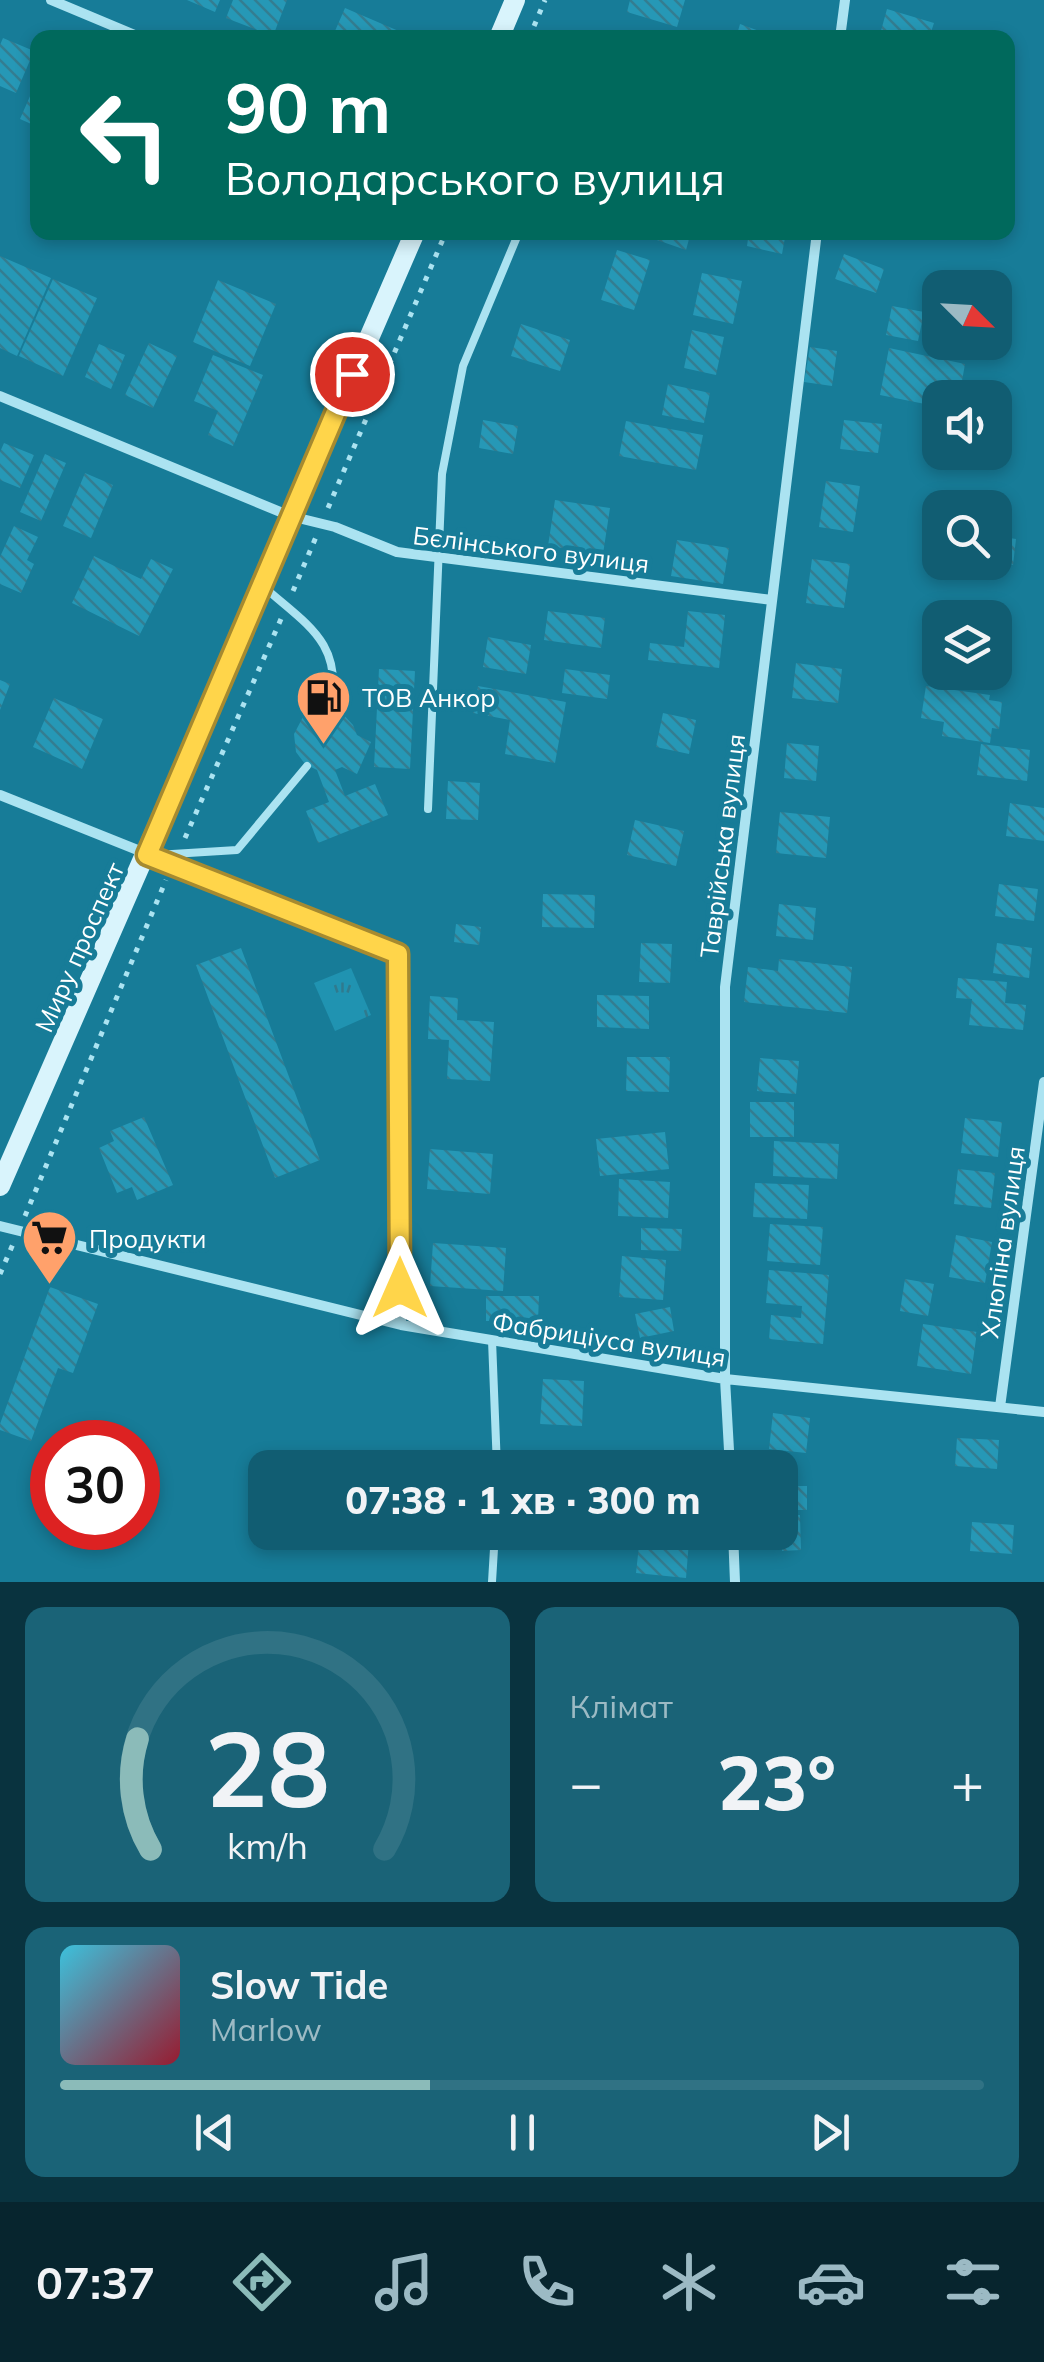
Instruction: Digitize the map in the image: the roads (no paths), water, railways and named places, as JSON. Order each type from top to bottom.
[{"type":"main road","points":[[502,30],[515,0]]},
{"type":"main road","name":"Миру проспект","points":[[0,1186],[411,240]]},
{"type":"street","points":[[50,0],[123,30]]},
{"type":"street","points":[[841,30],[845,0]]},
{"type":"street","name":"Таврійська вулиця","points":[[729,1450],[725,987],[815,240]]},
{"type":"street","name":"Бєлінського вулиця","points":[[0,396],[290,516],[396,552],[772,600]]},
{"type":"street","points":[[0,794],[398,954],[401,1325]]},
{"type":"street","name":"Хлюпіна вулиця","points":[[1000,1407],[1044,1082]]},
{"type":"street","name":"Фабриціуса вулиця","points":[[0,1226],[401,1325],[726,1379],[1044,1412]]},
{"type":"street","points":[[734,1550],[735,1582]]},
{"type":"lane","points":[[428,809],[442,474],[463,366],[517,240]]},
{"type":"lane","points":[[261,584],[324,639],[334,689],[331,708]]},
{"type":"lane","points":[[147,855],[237,850],[307,766]]},
{"type":"lane","points":[[492,1340],[496,1450]]},
{"type":"lane","points":[[492,1582],[494,1550]]},
{"type":"place","name":"ТОВ Анкор","points":[[323,746]]},
{"type":"place","name":"Продукти","points":[[50,1287]]}]
